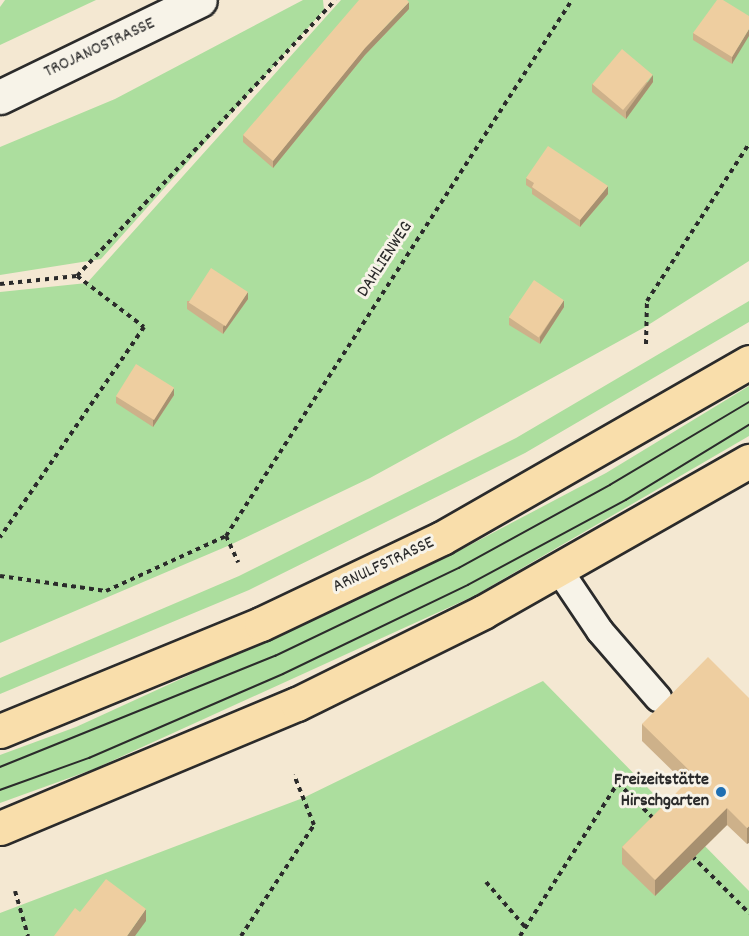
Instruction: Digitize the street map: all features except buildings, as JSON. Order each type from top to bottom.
[{"type":"main road","name":"ARNULFSTRASSE","points":[[0,731],[261,624],[442,538],[749,362]]},
{"type":"main road","points":[[0,828],[297,704],[483,612],[749,461]]},
{"type":"street","name":"TROJANOSTRASSE","points":[[0,97],[200,0]]},
{"type":"lane","points":[[559,570],[600,631],[658,698]]},
{"type":"path","points":[[0,284],[77,276],[335,0]]},
{"type":"path","name":"DAHLIENWEG","points":[[225,536],[572,0]]},
{"type":"path","points":[[646,344],[647,301],[749,144]]},
{"type":"path","points":[[0,537],[144,327],[77,276]]},
{"type":"path","points":[[0,576],[106,591],[225,536],[238,562]]},
{"type":"path","points":[[242,936],[314,825],[294,775]]},
{"type":"path","points":[[520,936],[618,783],[659,823]]},
{"type":"path","points":[[683,848],[749,913]]},
{"type":"path","points":[[486,882],[526,928]]},
{"type":"path","points":[[15,891],[28,936]]},
{"type":"green space","points":[[5,0],[96,0],[0,45],[0,7]]},
{"type":"green space","points":[[303,0],[323,0],[324,10],[101,259],[0,275],[0,147],[115,99]]},
{"type":"green space","points":[[341,0],[749,0],[749,261],[645,327],[370,478],[230,545],[0,643],[0,292],[87,283]]},
{"type":"green space","points":[[749,301],[749,322],[525,453],[249,590],[0,694],[0,678],[239,576],[516,438]]},
{"type":"green space","points":[[749,386],[749,436],[474,596],[94,769],[0,803],[0,755],[76,727],[451,555],[606,473]]},
{"type":"green space","points":[[543,681],[749,891],[749,936],[0,936],[0,913],[303,798]]},
{"type":"tram line","points":[[0,767],[275,656],[459,568],[610,485],[749,402]]},
{"type":"tram line","points":[[0,790],[89,758],[283,674],[468,585],[626,500],[749,425]]},
{"type":"place","name":"Freizeitstätte Hirschgarten","points":[[721,792]]}]
